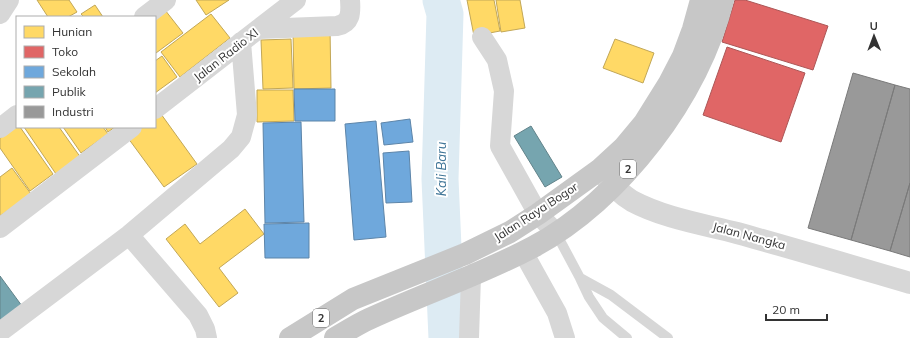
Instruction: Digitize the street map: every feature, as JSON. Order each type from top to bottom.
[{"type":"highway","name":"Jalan Raya Bogor","points":[[335,338],[368,319],[469,277],[523,252],[556,233],[583,214],[624,147],[644,123],[670,83],[683,56],[693,29],[701,0]]},
{"type":"highway","name":"Jalan Raya Bogor","points":[[290,338],[354,299],[465,254],[510,232],[538,214],[606,178],[655,137],[683,97],[710,44],[719,18],[723,0]]},
{"type":"street","points":[[0,14],[9,0]]},
{"type":"street","points":[[145,16],[166,0]]},
{"type":"street","name":"Jalan Radio XI","points":[[156,108],[296,0]]},
{"type":"street","points":[[259,29],[344,25],[348,20],[351,10],[350,0]]},
{"type":"street","points":[[482,37],[497,60],[504,91],[500,146],[538,214],[556,233]]},
{"type":"street","points":[[0,332],[130,235],[231,149],[241,137],[247,115],[241,42]]},
{"type":"street","points":[[0,228],[131,128]]},
{"type":"street","name":"Jalan Nangka","points":[[606,178],[632,201],[678,218],[817,255],[910,283]]},
{"type":"street","points":[[130,235],[198,315],[205,329],[207,338]]},
{"type":"street","points":[[523,252],[557,313],[565,338]]},
{"type":"street","points":[[469,277],[469,338]]},
{"type":"lane","points":[[556,233],[589,297],[603,318],[627,338]]},
{"type":"lane","points":[[580,278],[611,295],[668,338]]},
{"type":"building: Hunian","points":[[37,0],[69,0],[77,12],[70,16],[47,16]]},
{"type":"building: Hunian","points":[[196,0],[229,0],[206,15]]},
{"type":"building: Hunian","points":[[467,0],[494,0],[500,31],[474,36]]},
{"type":"building: Hunian","points":[[496,0],[520,0],[525,28],[501,32]]},
{"type":"building: Hunian","points":[[95,5],[102,16],[83,16],[81,14]]},
{"type":"building: Hunian","points":[[165,10],[183,33],[156,53],[156,16]]},
{"type":"building: Hunian","points":[[211,14],[230,38],[180,77],[161,52]]},
{"type":"building: Hunian","points":[[330,29],[331,88],[294,89],[293,30]]},
{"type":"building: Hunian","points":[[291,39],[293,88],[263,89],[261,40]]},
{"type":"building: Hunian","points":[[615,39],[654,53],[643,83],[603,68]]},
{"type":"building: Hunian","points":[[162,56],[177,77],[156,92],[156,60]]},
{"type":"building: Hunian","points":[[257,90],[293,90],[294,121],[257,122]]},
{"type":"building: Hunian","points":[[161,114],[197,164],[164,187],[128,138],[142,128],[156,128],[156,117]]},
{"type":"building: Hunian","points":[[16,127],[16,128],[21,128],[53,174],[30,191],[0,148],[0,138]]},
{"type":"building: Hunian","points":[[25,128],[60,128],[81,158],[56,174]]},
{"type":"building: Hunian","points":[[64,128],[104,128],[108,134],[81,153]]},
{"type":"building: Hunian","points":[[106,128],[114,128],[108,132]]},
{"type":"building: Hunian","points":[[12,168],[31,194],[0,216],[0,177]]},
{"type":"building: Hunian","points":[[245,209],[264,234],[219,268],[238,293],[219,307],[166,239],[185,224],[200,244]]},
{"type":"building: Toko","points":[[735,0],[745,0],[828,26],[813,70],[722,42]]},
{"type":"building: Toko","points":[[727,47],[805,73],[781,142],[703,115]]},
{"type":"building: Sekolah","points":[[294,89],[335,89],[335,121],[295,121]]},
{"type":"building: Sekolah","points":[[410,119],[413,142],[384,145],[381,123]]},
{"type":"building: Sekolah","points":[[376,121],[386,237],[354,240],[345,124]]},
{"type":"building: Sekolah","points":[[301,122],[304,222],[265,223],[263,123]]},
{"type":"building: Sekolah","points":[[409,151],[412,202],[386,203],[383,153]]},
{"type":"building: Sekolah","points":[[309,223],[309,258],[265,258],[264,224]]},
{"type":"building: Publik","points":[[531,126],[562,177],[545,187],[514,136]]},
{"type":"building: Publik","points":[[0,276],[22,306],[0,322]]},
{"type":"building: Industri","points":[[853,73],[895,85],[851,240],[808,228]]},
{"type":"building: Industri","points":[[895,85],[910,89],[910,183],[890,251],[851,240]]},
{"type":"building: Industri","points":[[910,183],[910,257],[890,251]]},
{"type":"waterway","name":"Kali Baru","points":[[441,0],[445,14],[440,179],[447,338]]}]
